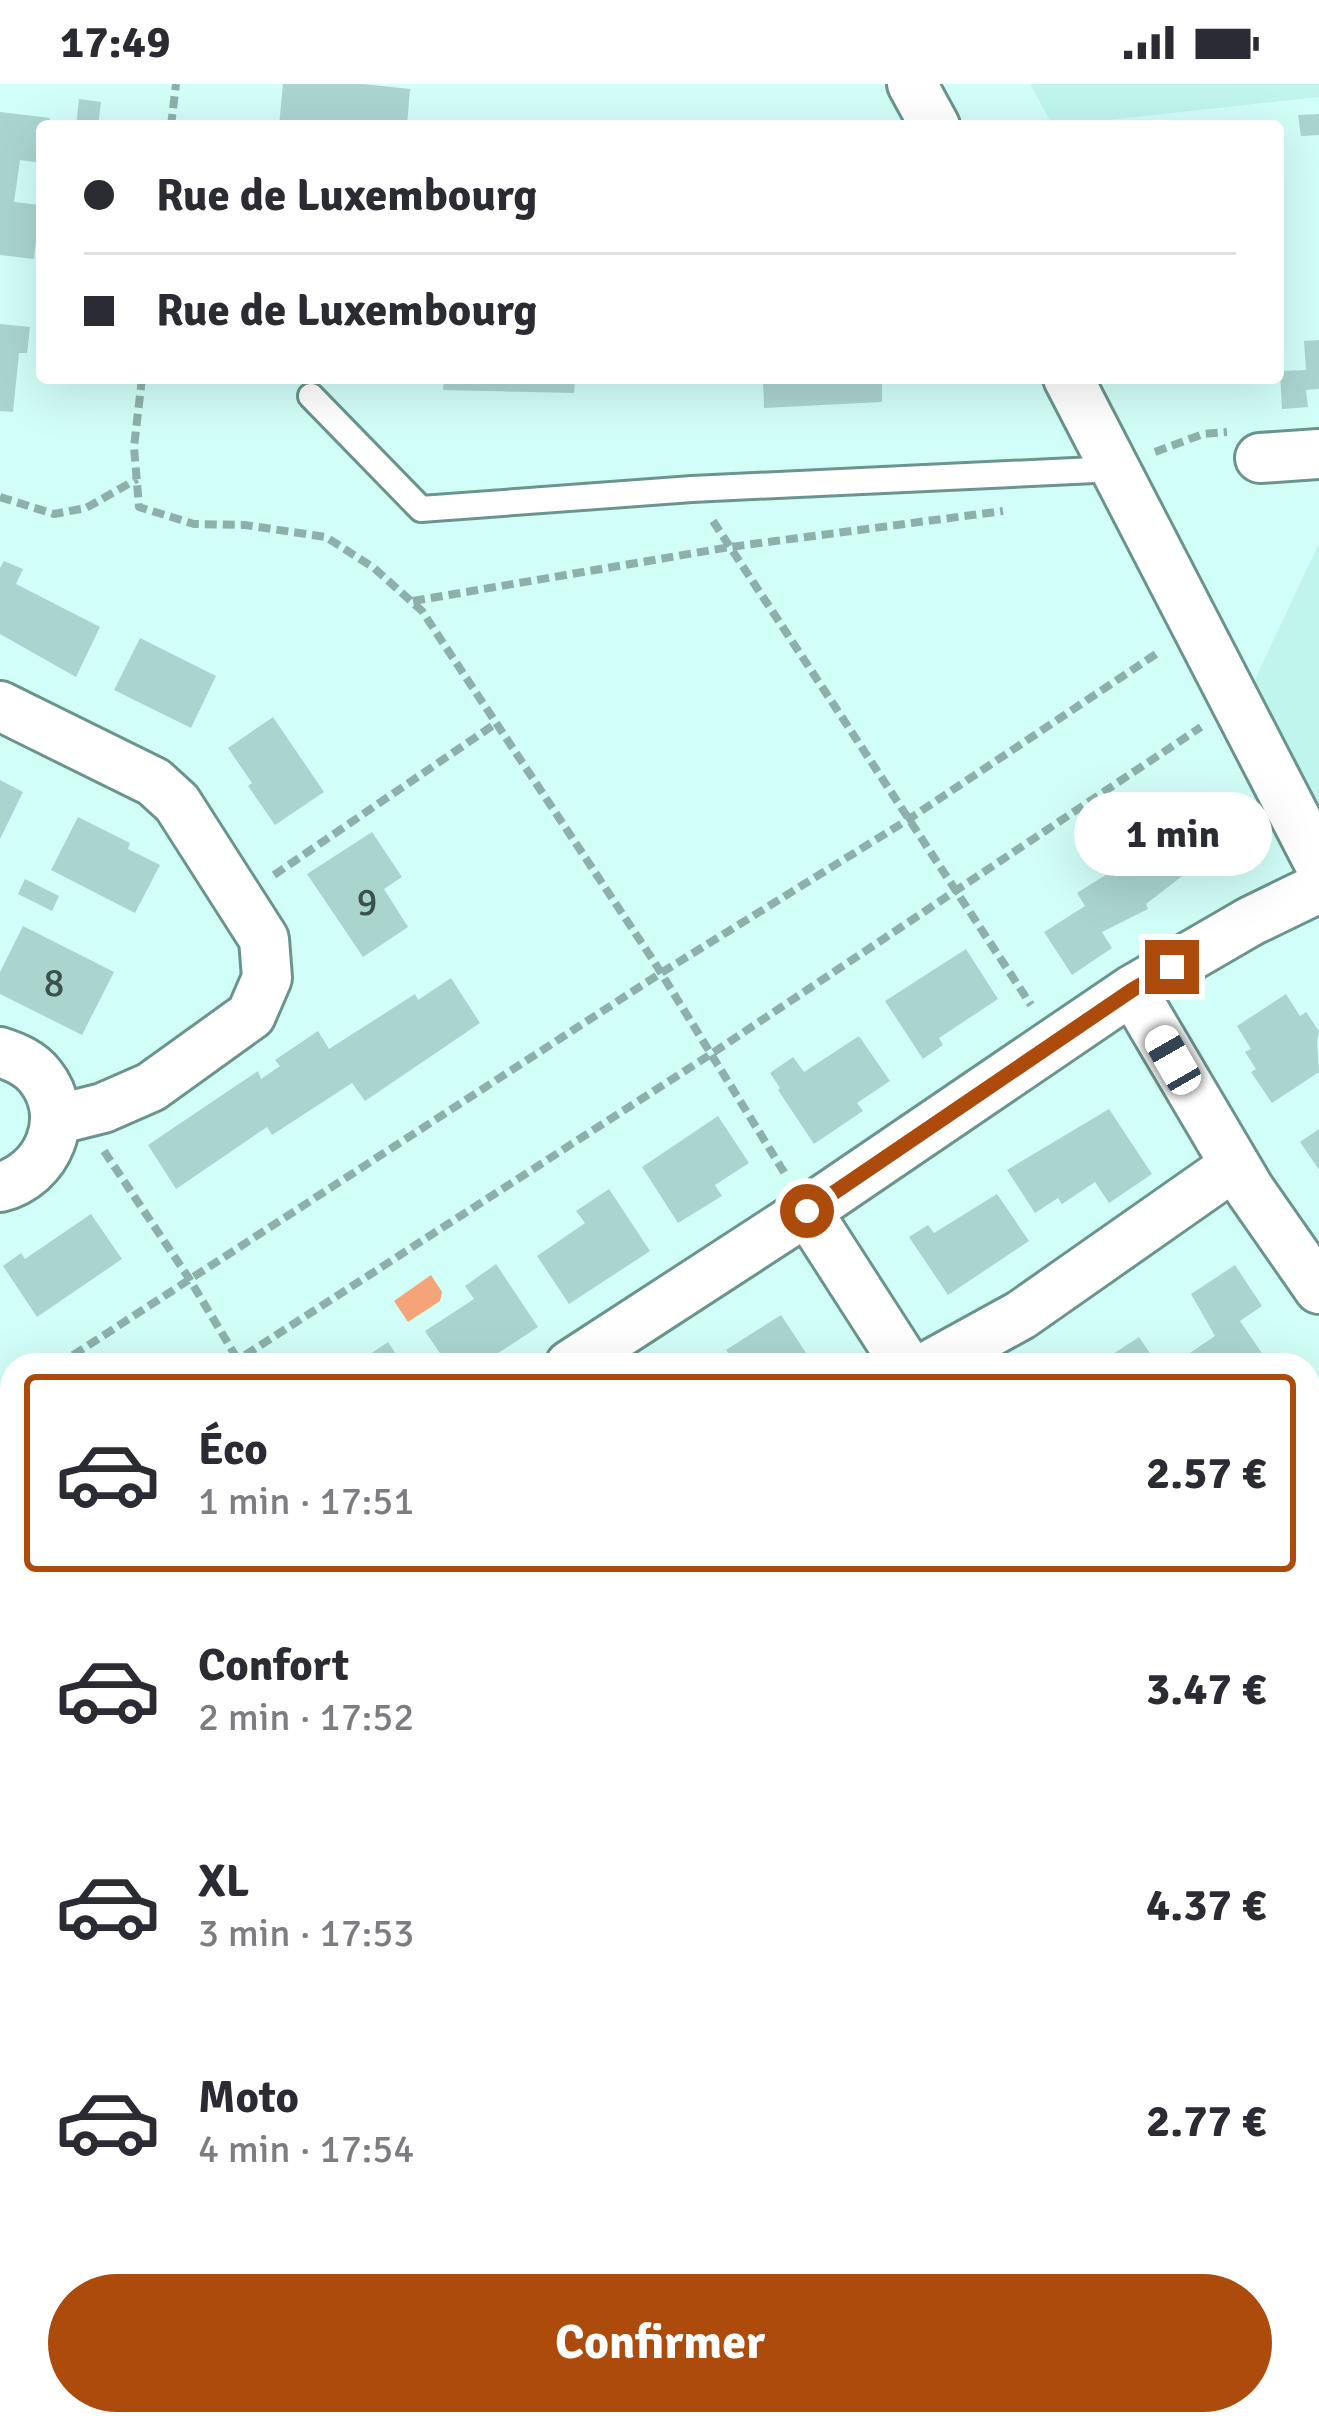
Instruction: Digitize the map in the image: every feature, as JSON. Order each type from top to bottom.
[{"type":"street","points":[[912,84],[932,120]]},
{"type":"street","points":[[1071,384],[1319,863]]},
{"type":"street","points":[[1259,458],[1319,454]]},
{"type":"street","points":[[0,706],[154,782],[177,803],[264,939],[267,978],[251,1015],[151,1088],[68,1117],[42,1161],[26,1176],[0,1187]]},
{"type":"street","points":[[588,1353],[1132,990],[1251,921],[1319,889]]},
{"type":"street","points":[[1132,990],[1235,1165],[1319,1289]]},
{"type":"street","points":[[0,1052],[21,1059],[40,1075],[68,1117]]},
{"type":"street","points":[[952,1353],[1021,1315],[1235,1165]]},
{"type":"street","points":[[807,1211],[898,1353]]},
{"type":"lane","points":[[311,396],[422,509],[692,489],[1116,469]]},
{"type":"path","points":[[172,120],[176,84]]},
{"type":"path","points":[[141,384],[134,447],[139,507],[194,524],[326,538],[374,568],[422,611],[661,973],[807,1211]]},
{"type":"path","points":[[1116,469],[1203,434],[1246,431],[1259,458]]},
{"type":"path","points":[[0,497],[54,514],[86,508],[137,479]]},
{"type":"path","points":[[692,489],[1055,1042]]},
{"type":"path","points":[[411,601],[730,547],[1015,510]]},
{"type":"path","points":[[77,1353],[661,973],[909,819],[1169,645]]},
{"type":"path","points":[[251,1353],[712,1054],[1213,719]]},
{"type":"path","points":[[238,899],[495,724]]},
{"type":"path","points":[[68,1117],[190,1280],[230,1353]]},
{"type":"shaded area","points":[[1030,84],[1319,84],[1319,97],[1108,120],[1050,120]]},
{"type":"shaded area","points":[[1319,543],[1319,920],[1227,739]]},
{"type":"shaded area","points":[[431,1275],[442,1292],[440,1301],[408,1322],[394,1301]]},
{"type":"building","points":[[283,84],[410,89],[407,120],[280,120]]},
{"type":"building","points":[[79,99],[101,102],[99,120],[77,120]]},
{"type":"building","points":[[0,112],[50,118],[36,120],[36,162],[20,160],[14,202],[36,205],[34,259],[0,255]]},
{"type":"building","points":[[1319,114],[1319,135],[1301,136],[1298,115]]},
{"type":"building","points":[[0,324],[30,327],[27,353],[19,353],[13,412],[0,411]]},
{"type":"building","points":[[1319,340],[1319,389],[1306,390],[1308,407],[1282,409],[1284,371],[1306,370],[1304,341]]},
{"type":"building","points":[[444,384],[575,384],[574,393],[443,390]]},
{"type":"building","points":[[763,384],[882,384],[882,402],[764,408]]},
{"type":"building","points":[[4,561],[23,569],[16,584],[100,627],[76,677],[0,634],[0,568]]},
{"type":"building","points":[[140,638],[216,676],[191,728],[114,690]]},
{"type":"building","points":[[273,717],[324,792],[275,825],[228,748]]},
{"type":"building","points":[[0,780],[23,792],[0,839]]},
{"type":"building","points":[[1175,796],[1212,853],[1146,904],[1148,909],[1102,932],[1112,948],[1072,975],[1044,932],[1085,906],[1077,893],[1120,866],[1104,842]]},
{"type":"building","points":[[78,817],[130,843],[128,849],[160,865],[135,913],[51,870]]},
{"type":"building","points":[[372,832],[402,877],[384,889],[408,927],[363,957],[307,874]]},
{"type":"building","points":[[25,879],[59,896],[52,911],[18,894]]},
{"type":"building","points":[[23,926],[114,972],[82,1035],[0,994],[0,972]]},
{"type":"building","points":[[966,949],[998,999],[939,1038],[943,1045],[923,1059],[885,1001]]},
{"type":"building","points":[[451,978],[480,1023],[365,1101],[352,1083],[272,1135],[267,1127],[176,1189],[148,1145],[258,1071],[261,1079],[280,1066],[275,1060],[318,1031],[329,1049],[415,994],[418,1000]]},
{"type":"building","points":[[1286,994],[1300,1016],[1306,1012],[1319,1031],[1319,1072],[1272,1103],[1251,1072],[1256,1069],[1245,1052],[1251,1049],[1237,1026]]},
{"type":"building","points":[[859,1036],[890,1081],[857,1103],[863,1111],[814,1144],[770,1073],[793,1057],[804,1072]]},
{"type":"building","points":[[1109,1109],[1152,1174],[1109,1203],[1095,1182],[1062,1204],[1058,1198],[1035,1213],[1007,1170]]},
{"type":"building","points":[[718,1116],[749,1163],[715,1185],[722,1196],[678,1223],[642,1167]]},
{"type":"building","points":[[1319,1129],[1319,1170],[1300,1142]]},
{"type":"building","points":[[609,1189],[650,1251],[569,1304],[537,1256],[585,1223],[576,1211]]},
{"type":"building","points":[[997,1194],[1029,1241],[948,1295],[909,1237],[928,1225],[934,1233]]},
{"type":"building","points":[[91,1214],[122,1259],[37,1317],[3,1266],[21,1253],[25,1259]]},
{"type":"building","points":[[496,1264],[538,1327],[498,1353],[440,1353],[425,1331],[474,1299],[465,1286]]},
{"type":"building","points":[[1235,1265],[1262,1306],[1240,1321],[1262,1353],[1190,1353],[1215,1336],[1191,1294]]},
{"type":"building","points":[[781,1315],[806,1353],[728,1353],[726,1350]]},
{"type":"building","points":[[1139,1337],[1150,1353],[1114,1353]]},
{"type":"building","points":[[388,1342],[395,1353],[372,1353]]},
{"type":"route","points":[[807,1211],[1172,967]]}]
